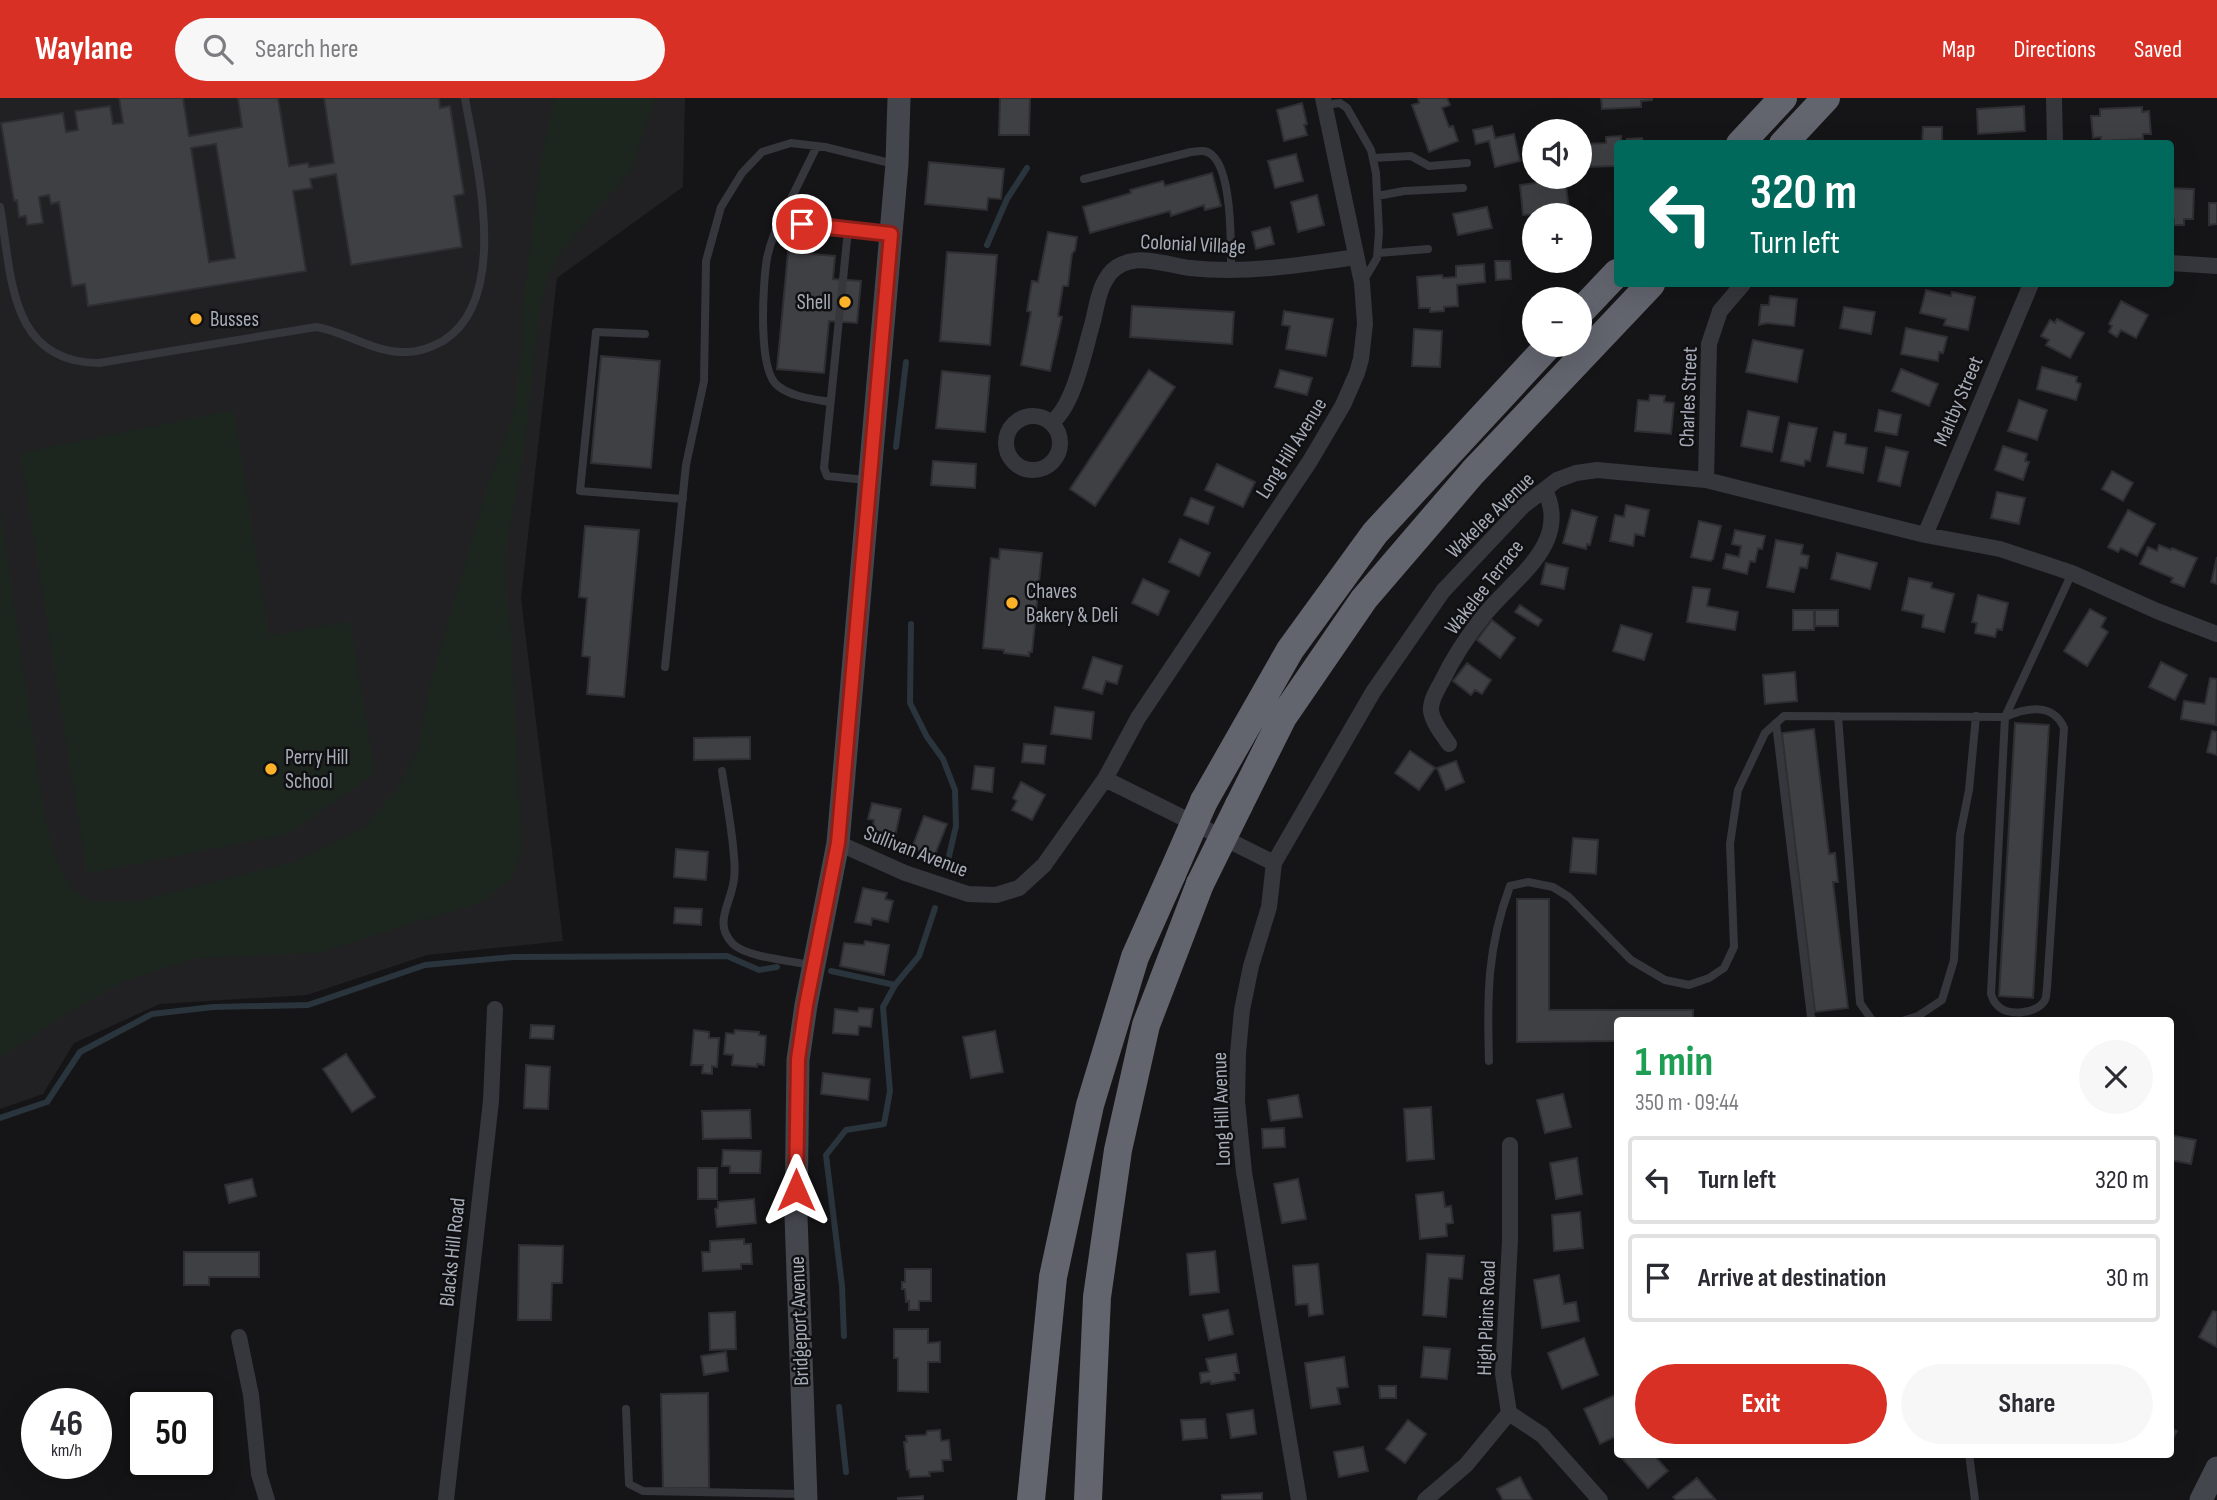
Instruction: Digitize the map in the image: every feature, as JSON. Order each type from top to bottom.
[{"type":"highway","points":[[1744,140],[1783,98]]},
{"type":"highway","points":[[1787,140],[1826,98]]},
{"type":"highway","points":[[1592,299],[1614,276]]},
{"type":"highway","points":[[1088,1500],[1097,1297],[1118,1150],[1146,1025],[1200,884],[1283,717],[1364,599],[1473,472],[1648,287]]},
{"type":"highway","points":[[1031,1500],[1053,1277],[1090,1105],[1135,957],[1204,801],[1290,650],[1375,533],[1538,357]]},
{"type":"highway","points":[[1097,1297],[1105,1500]]},
{"type":"main road","name":"Bridgeport Avenue","points":[[805,1497],[798,1318],[798,1059],[838,843],[897,164],[899,98]]},
{"type":"main road","points":[[2201,1500],[2217,1468]]},
{"type":"street","points":[[2054,98],[2055,140]]},
{"type":"street","name":"Long Hill Avenue","points":[[1019,888],[1044,865],[1105,779],[1138,718],[1310,461],[1343,405],[1361,359],[1365,324],[1362,283],[1324,101]]},
{"type":"street","name":"Colonial Village","points":[[1051,423],[1064,409],[1079,369],[1103,284],[1112,271],[1126,263],[1143,261],[1192,268],[1284,268],[1356,257]]},
{"type":"street","points":[[2174,263],[2217,265]]},
{"type":"street","name":"Charles Street","points":[[1706,480],[1709,344],[1720,311],[1740,287]]},
{"type":"street","name":"Maltby Street","points":[[1925,535],[2030,287]]},
{"type":"street","name":"Wakelee Avenue","points":[[1274,863],[1373,692],[1443,591],[1523,506],[1557,480],[1576,472],[1597,471],[1706,480],[1925,535],[2000,549],[2072,572],[2157,611],[2217,634]]},
{"type":"street","name":"Wakelee Terrace","points":[[1449,744],[1433,717],[1431,705],[1444,676],[1473,630],[1485,613],[1529,569],[1548,537],[1554,514],[1545,489]]},
{"type":"street","points":[[1105,779],[1274,863]]},
{"type":"street","name":"Sullivan Avenue","points":[[838,843],[905,873],[968,894],[996,895],[1019,888]]},
{"type":"street","name":"Long Hill Avenue","points":[[1274,863],[1269,907],[1251,966],[1242,1010],[1237,1101],[1244,1172],[1299,1500]]},
{"type":"street","name":"Blacks Hill Road","points":[[446,1500],[491,1101],[495,1009]]},
{"type":"street","name":"High Plains Road","points":[[1509,1413],[1503,1374],[1510,1240],[1510,1144]]},
{"type":"street","points":[[239,1336],[251,1395],[259,1474],[267,1500]]},
{"type":"street","points":[[1425,1500],[1466,1465],[1509,1413],[1542,1435],[1600,1500]]},
{"type":"lane","points":[[0,207],[15,295],[22,318],[34,338],[58,356],[74,361],[99,363],[301,328],[328,329],[389,352],[411,352],[436,344],[456,330],[465,319],[479,282],[485,227],[465,98]]},
{"type":"lane","points":[[1324,101],[1340,103],[1346,108],[1373,158],[1378,253],[1362,283]]},
{"type":"lane","points":[[665,667],[686,466],[704,381],[706,261],[721,207],[742,173],[762,152],[791,143],[817,146],[897,164]]},
{"type":"lane","points":[[817,146],[779,221],[767,258],[764,307],[766,364],[770,377],[778,386],[803,397],[830,402]]},
{"type":"lane","points":[[1084,179],[1191,152],[1205,151],[1212,155],[1218,163],[1231,214],[1231,268]]},
{"type":"lane","points":[[1373,158],[1411,156],[1429,166],[1468,163]]},
{"type":"lane","points":[[1377,196],[1404,191],[1463,188]]},
{"type":"lane","points":[[779,221],[891,234]]},
{"type":"lane","points":[[848,230],[824,468],[827,476],[869,481]]},
{"type":"lane","points":[[1378,253],[1428,249]]},
{"type":"lane","points":[[645,334],[596,332],[580,491],[683,499]]},
{"type":"lane","points":[[1489,1061],[1487,990],[1492,943],[1510,886],[1528,882],[1553,887],[1569,897],[1631,960],[1665,980],[1689,985],[1709,978],[1724,968],[1734,947],[1731,844],[1738,790],[1765,733],[1784,716],[2005,717],[2024,709],[2049,710],[2061,719],[2064,728],[2047,988],[2045,1000],[2035,1010],[2005,1011],[1996,1004],[1991,994],[2005,717],[2072,572]]},
{"type":"lane","points":[[1838,716],[1860,1003],[1870,1017]]},
{"type":"lane","points":[[1915,1017],[1942,1000],[1954,961],[1960,835],[1969,790],[1976,716]]},
{"type":"lane","points":[[1776,723],[1811,1017]]},
{"type":"lane","points":[[722,771],[735,859],[732,891],[724,908],[727,936],[735,946],[752,953],[814,966]]},
{"type":"lane","points":[[626,1409],[629,1484],[643,1491],[805,1497]]},
{"type":"lane","points":[[1970,1458],[1975,1500]]},
{"type":"shaded area","name":"Perry Hill School","points":[[0,98],[685,98],[683,187],[557,278],[521,598],[563,941],[427,955],[307,995],[160,1004],[74,1043],[43,1094],[0,1109]]},
{"type":"shaded area","points":[[555,98],[655,98],[632,169],[565,247],[548,275],[539,315],[525,444],[505,555],[522,852],[512,877],[485,901],[318,953],[198,958],[127,980],[72,1010],[0,1058],[0,505],[44,812],[57,863],[75,892],[91,901],[137,901],[293,862],[364,827],[397,788],[418,749],[430,684],[486,491],[513,415],[522,348],[522,312],[541,158]]},
{"type":"shaded area","points":[[234,410],[269,636],[350,621],[375,773],[289,834],[87,874],[20,453]]},
{"type":"building","points":[[119,98],[183,98],[189,136],[242,127],[238,98],[278,98],[289,166],[308,163],[309,167],[334,163],[324,98],[439,98],[440,108],[450,106],[464,194],[454,196],[462,247],[351,265],[336,174],[310,179],[312,188],[293,191],[306,271],[88,306],[85,284],[72,286],[59,202],[51,204],[49,195],[39,197],[43,223],[27,225],[26,216],[19,217],[1,123],[63,113],[66,132],[78,130],[75,111],[110,106],[113,124],[123,123]],"holes":[[[216,144],[235,258],[209,262],[191,148]]]},
{"type":"building","points":[[1000,98],[1030,98],[1029,135],[999,135]]},
{"type":"building","points":[[1418,98],[1447,98],[1450,105],[1442,108],[1458,141],[1429,152],[1412,105],[1419,103]]},
{"type":"building","points":[[1601,98],[1652,100],[1641,101],[1641,107],[1602,109]]},
{"type":"building","points":[[1302,103],[1307,135],[1284,141],[1277,110]]},
{"type":"building","points":[[2024,106],[2025,131],[1978,134],[1977,109]]},
{"type":"building","points":[[2142,107],[2142,112],[2149,111],[2151,134],[2143,134],[2143,139],[2093,138],[2091,116],[2100,116],[2100,109]]},
{"type":"building","points":[[1492,126],[1495,138],[1514,134],[1520,161],[1495,167],[1489,141],[1476,144],[1473,130]]},
{"type":"building","points":[[1923,127],[1942,127],[1942,140],[1922,140]]},
{"type":"building","points":[[1621,136],[1621,140],[1614,140],[1614,166],[1592,167],[1592,144],[1606,143],[1606,137]]},
{"type":"building","points":[[1296,154],[1303,181],[1275,188],[1268,161]]},
{"type":"building","points":[[929,162],[1004,169],[1001,199],[988,198],[987,210],[925,204]]},
{"type":"building","points":[[1212,173],[1221,206],[1205,210],[1204,205],[1171,216],[1170,211],[1090,233],[1083,207],[1163,181],[1165,186]]},
{"type":"building","points":[[1520,185],[1522,189],[1566,189],[1568,203],[1522,205]]},
{"type":"building","points":[[2174,188],[2194,189],[2193,219],[2184,219],[2184,225],[2174,225]]},
{"type":"building","points":[[1317,195],[1324,225],[1298,232],[1291,202]]},
{"type":"building","points":[[2209,203],[2217,203],[2217,224],[2209,225]]},
{"type":"building","points":[[1487,207],[1492,228],[1458,235],[1453,214]]},
{"type":"building","points":[[1270,227],[1274,244],[1256,249],[1252,232]]},
{"type":"building","points":[[1048,232],[1077,237],[1068,286],[1063,286],[1058,316],[1062,317],[1050,371],[1021,365],[1031,312],[1027,311],[1032,281],[1038,282]]},
{"type":"building","points":[[788,252],[835,256],[833,279],[861,281],[857,323],[829,321],[824,373],[777,369]]},
{"type":"building","points":[[947,252],[997,255],[990,345],[940,341]]},
{"type":"building","points":[[1495,261],[1510,261],[1511,279],[1496,280]]},
{"type":"building","points":[[1484,264],[1485,282],[1457,285],[1458,306],[1430,312],[1430,308],[1419,308],[1417,277],[1456,277],[1456,266]]},
{"type":"building","points":[[1926,290],[1951,296],[1952,292],[1975,297],[1968,330],[1944,325],[1946,319],[1920,313]]},
{"type":"building","points":[[1770,296],[1797,299],[1794,326],[1767,323],[1759,325],[1761,305],[1769,305]]},
{"type":"building","points":[[2121,301],[2148,315],[2136,338],[2121,330],[2117,337],[2109,332],[2112,326],[2109,324]]},
{"type":"building","points":[[1132,306],[1234,312],[1232,344],[1130,337]]},
{"type":"building","points":[[1844,307],[1875,312],[1871,334],[1840,328]]},
{"type":"building","points":[[1284,311],[1333,319],[1326,356],[1286,349],[1290,326],[1282,325]]},
{"type":"building","points":[[2057,319],[2084,333],[2070,358],[2046,345],[2049,340],[2041,336],[2050,320],[2055,323]]},
{"type":"building","points":[[1906,328],[1947,337],[1943,353],[1939,352],[1938,361],[1901,354]]},
{"type":"building","points":[[1414,329],[1442,331],[1440,367],[1412,366]]},
{"type":"building","points":[[1753,340],[1803,350],[1797,382],[1746,372]]},
{"type":"building","points":[[601,356],[660,361],[651,468],[591,463]]},
{"type":"building","points":[[2042,367],[2077,377],[2076,382],[2081,384],[2076,400],[2037,389]]},
{"type":"building","points":[[1901,369],[1938,384],[1929,406],[1892,391]]},
{"type":"building","points":[[1149,370],[1175,387],[1095,506],[1070,489]]},
{"type":"building","points":[[1280,370],[1312,378],[1307,395],[1275,387]]},
{"type":"building","points":[[942,371],[990,376],[985,432],[936,428]]},
{"type":"building","points":[[1650,395],[1665,396],[1664,402],[1674,403],[1671,434],[1635,431],[1638,400],[1649,401]]},
{"type":"building","points":[[2019,400],[2047,410],[2037,440],[2008,431]]},
{"type":"building","points":[[1879,410],[1901,415],[1897,435],[1875,431]]},
{"type":"building","points":[[1748,411],[1779,417],[1772,452],[1741,446]]},
{"type":"building","points":[[1789,423],[1817,428],[1810,461],[1805,460],[1804,466],[1781,461]]},
{"type":"building","points":[[1834,432],[1846,434],[1845,444],[1867,448],[1863,473],[1827,466]]},
{"type":"building","points":[[2003,446],[2027,454],[2025,461],[2029,462],[2023,480],[1995,470]]},
{"type":"building","points":[[1886,447],[1908,452],[1900,486],[1878,481]]},
{"type":"building","points":[[933,461],[976,464],[975,488],[931,485]]},
{"type":"building","points":[[1217,464],[1255,482],[1243,507],[1205,490]]},
{"type":"building","points":[[2112,471],[2133,483],[2123,501],[2102,489]]},
{"type":"building","points":[[1997,492],[2025,498],[2019,524],[1991,518]]},
{"type":"building","points":[[1191,498],[1214,507],[1208,524],[1184,515]]},
{"type":"building","points":[[1626,505],[1649,510],[1644,536],[1635,534],[1633,546],[1610,541],[1615,515],[1624,517]]},
{"type":"building","points":[[1572,510],[1597,517],[1590,545],[1587,544],[1586,549],[1563,543]]},
{"type":"building","points":[[2128,510],[2155,524],[2137,556],[2121,548],[2118,552],[2108,547]]},
{"type":"building","points":[[1699,521],[1721,526],[1713,559],[1710,561],[1691,557]]},
{"type":"building","points":[[585,526],[639,530],[624,697],[587,694],[590,657],[582,656],[587,598],[579,597]]},
{"type":"building","points":[[1735,530],[1765,536],[1762,549],[1758,548],[1755,562],[1750,561],[1747,574],[1723,568],[1726,554],[1739,557],[1741,546],[1732,544]]},
{"type":"building","points":[[1180,539],[1210,553],[1199,576],[1169,562]]},
{"type":"building","points":[[1776,540],[1803,545],[1801,554],[1809,556],[1807,568],[1800,567],[1794,592],[1767,587]]},
{"type":"building","points":[[2159,545],[2197,558],[2184,587],[2171,582],[2173,578],[2140,564],[2148,547],[2157,551]]},
{"type":"building","name":"Chaves Bakery & Deli","points":[[1000,549],[1042,553],[1032,652],[1029,652],[1029,656],[983,648],[991,558],[999,559]]},
{"type":"building","points":[[1837,553],[1877,563],[1870,589],[1831,579]]},
{"type":"building","points":[[2217,557],[2217,584],[2211,582]]},
{"type":"building","points":[[1546,563],[1568,568],[1564,589],[1541,584]]},
{"type":"building","points":[[1909,578],[1932,583],[1931,588],[1954,594],[1944,632],[1922,627],[1924,615],[1902,610]]},
{"type":"building","points":[[1143,579],[1169,591],[1158,615],[1132,603]]},
{"type":"building","points":[[1693,587],[1710,589],[1707,606],[1738,612],[1735,630],[1687,622]]},
{"type":"building","points":[[1978,595],[2008,603],[2002,630],[1997,629],[1995,637],[1975,633],[1977,623],[1972,622]]},
{"type":"building","points":[[1520,605],[1542,620],[1538,626],[1515,612]]},
{"type":"building","points":[[2090,609],[2106,618],[2101,627],[2108,632],[2087,666],[2064,651]]},
{"type":"building","points":[[1793,610],[1814,610],[1814,630],[1793,630]]},
{"type":"building","points":[[1815,610],[1838,610],[1838,626],[1815,626]]},
{"type":"building","points":[[1492,620],[1515,638],[1500,658],[1477,640]]},
{"type":"building","points":[[1621,625],[1652,634],[1644,660],[1613,651]]},
{"type":"building","points":[[1093,657],[1122,666],[1117,684],[1106,681],[1102,694],[1083,688]]},
{"type":"building","points":[[2161,662],[2187,675],[2175,700],[2149,687]]},
{"type":"building","points":[[1467,663],[1491,680],[1482,694],[1475,690],[1471,695],[1453,681]]},
{"type":"building","points":[[1795,672],[1797,701],[1765,704],[1763,675]]},
{"type":"building","points":[[2210,678],[2217,679],[2216,725],[2181,719],[2184,701],[2205,704]]},
{"type":"building","points":[[1055,707],[1094,712],[1091,739],[1051,734]]},
{"type":"building","points":[[2015,723],[2049,725],[2033,998],[1999,996]]},
{"type":"building","points":[[1814,729],[1829,854],[1835,853],[1838,882],[1833,882],[1848,1008],[1815,1012],[1782,733]]},
{"type":"building","points":[[2212,731],[2217,732],[2217,755],[2207,752]]},
{"type":"building","points":[[750,737],[750,759],[694,760],[694,738]]},
{"type":"building","points":[[1024,744],[1046,746],[1044,764],[1022,762]]},
{"type":"building","points":[[1410,751],[1435,768],[1419,790],[1395,773]]},
{"type":"building","points":[[1456,761],[1464,782],[1446,790],[1437,768]]},
{"type":"building","points":[[975,766],[994,768],[992,792],[972,789]]},
{"type":"building","points":[[1021,782],[1045,795],[1032,820],[1012,810],[1017,801],[1013,798]]},
{"type":"building","points":[[872,803],[901,809],[895,836],[872,830],[874,820],[868,819]]},
{"type":"building","points":[[924,816],[947,824],[934,857],[912,848]]},
{"type":"building","points":[[1573,838],[1598,840],[1596,874],[1570,872]]},
{"type":"building","points":[[676,849],[708,852],[706,880],[674,877]]},
{"type":"building","points":[[863,888],[887,893],[885,899],[893,901],[888,922],[872,918],[871,925],[855,922]]},
{"type":"building","points":[[1517,899],[1549,899],[1549,1010],[1693,1010],[1693,1017],[1614,1017],[1614,1041],[1517,1042]]},
{"type":"building","points":[[675,908],[702,909],[701,925],[674,923]]},
{"type":"building","points":[[865,941],[889,945],[884,975],[840,966],[844,943],[864,945]]},
{"type":"building","points":[[859,1008],[873,1009],[871,1027],[859,1026],[858,1035],[833,1033],[835,1009],[858,1012]]},
{"type":"building","points":[[531,1025],[554,1026],[553,1039],[530,1038]]},
{"type":"building","points":[[694,1030],[709,1032],[709,1038],[719,1038],[717,1067],[712,1066],[712,1074],[702,1073],[703,1065],[691,1065]]},
{"type":"building","points":[[735,1030],[759,1032],[759,1035],[766,1036],[764,1065],[732,1065],[733,1055],[724,1054],[726,1033],[734,1034]]},
{"type":"building","points":[[995,1031],[1003,1072],[971,1078],[963,1037]]},
{"type":"building","points":[[346,1054],[375,1097],[352,1112],[323,1069]]},
{"type":"building","points":[[526,1065],[550,1067],[548,1109],[524,1108]]},
{"type":"building","points":[[823,1073],[870,1079],[868,1100],[821,1094]]},
{"type":"building","points":[[1563,1094],[1571,1127],[1545,1133],[1537,1100]]},
{"type":"building","points":[[1298,1095],[1302,1117],[1271,1121],[1268,1100]]},
{"type":"building","points":[[1431,1107],[1434,1159],[1407,1161],[1404,1109]]},
{"type":"building","points":[[750,1110],[751,1138],[703,1139],[702,1111]]},
{"type":"building","points":[[1284,1128],[1285,1147],[1263,1148],[1262,1129]]},
{"type":"building","points":[[2174,1136],[2196,1140],[2191,1164],[2174,1161]]},
{"type":"building","points":[[723,1150],[761,1151],[760,1173],[730,1173],[730,1166],[722,1166]]},
{"type":"building","points":[[1577,1158],[1582,1194],[1556,1199],[1550,1163]]},
{"type":"building","points":[[698,1168],[717,1168],[717,1199],[698,1199]]},
{"type":"building","points":[[252,1179],[256,1196],[229,1203],[225,1185]]},
{"type":"building","points":[[1298,1179],[1306,1219],[1282,1223],[1274,1184]]},
{"type":"building","points":[[1443,1192],[1445,1207],[1451,1206],[1453,1223],[1446,1224],[1447,1236],[1420,1239],[1416,1195]]},
{"type":"building","points":[[754,1199],[756,1223],[717,1227],[715,1209],[718,1208],[718,1202]]},
{"type":"building","points":[[1580,1212],[1583,1248],[1554,1251],[1552,1215]]},
{"type":"building","points":[[744,1239],[744,1244],[751,1244],[752,1264],[741,1264],[741,1269],[703,1271],[702,1252],[710,1252],[710,1241]]},
{"type":"building","points":[[519,1245],[563,1246],[562,1283],[552,1283],[551,1320],[518,1320]]},
{"type":"building","points":[[1215,1251],[1219,1292],[1190,1295],[1187,1254]]},
{"type":"building","points":[[184,1252],[259,1252],[259,1277],[209,1277],[209,1285],[184,1285]]},
{"type":"building","points":[[1427,1254],[1464,1256],[1462,1279],[1449,1278],[1446,1317],[1423,1315]]},
{"type":"building","points":[[1318,1264],[1323,1314],[1309,1316],[1308,1304],[1296,1305],[1293,1266]]},
{"type":"building","points":[[905,1269],[931,1269],[931,1301],[919,1301],[919,1310],[909,1310],[909,1301],[906,1302],[905,1289],[902,1289]]},
{"type":"building","points":[[1559,1275],[1564,1304],[1576,1302],[1579,1321],[1542,1328],[1534,1280]]},
{"type":"building","points":[[1228,1310],[1233,1334],[1209,1340],[1203,1315]]},
{"type":"building","points":[[2213,1311],[2217,1312],[2217,1347],[2199,1337]]},
{"type":"building","points":[[735,1312],[736,1349],[710,1350],[709,1313]]},
{"type":"building","points":[[894,1329],[928,1329],[928,1343],[940,1342],[940,1362],[928,1362],[928,1392],[898,1391],[898,1358],[894,1358]]},
{"type":"building","points":[[1584,1338],[1598,1375],[1562,1389],[1548,1353]]},
{"type":"building","points":[[1424,1347],[1450,1349],[1447,1379],[1421,1377]]},
{"type":"building","points":[[726,1352],[728,1371],[704,1375],[701,1356]]},
{"type":"building","points":[[1236,1354],[1239,1373],[1234,1373],[1235,1380],[1201,1383],[1200,1373],[1209,1372],[1206,1359]]},
{"type":"building","points":[[1344,1357],[1348,1387],[1337,1388],[1340,1404],[1311,1408],[1305,1363]]},
{"type":"building","points":[[1379,1386],[1396,1386],[1396,1398],[1380,1398]]},
{"type":"building","points":[[708,1393],[709,1488],[663,1488],[661,1394]]},
{"type":"building","points":[[1614,1395],[1614,1437],[1600,1444],[1584,1409]]},
{"type":"building","points":[[1253,1410],[1256,1434],[1231,1438],[1227,1414]]},
{"type":"building","points":[[1205,1419],[1207,1438],[1183,1440],[1181,1420]]},
{"type":"building","points":[[1408,1420],[1426,1434],[1405,1463],[1386,1449]]},
{"type":"building","points":[[940,1430],[941,1441],[949,1440],[951,1460],[942,1460],[943,1471],[929,1472],[930,1476],[910,1477],[904,1442],[907,1442],[906,1436],[926,1435],[927,1431]]},
{"type":"building","points":[[1363,1447],[1368,1471],[1339,1477],[1334,1452]]},
{"type":"building","points":[[1622,1458],[1657,1458],[1668,1471],[1648,1488]]},
{"type":"building","points":[[1520,1477],[1532,1500],[1503,1500],[1497,1489]]},
{"type":"building","points":[[1697,1478],[1715,1499],[1676,1500],[1673,1497]]},
{"type":"building","points":[[1262,1493],[1262,1500],[1222,1500],[1222,1495]]},
{"type":"building","points":[[923,1496],[923,1500],[898,1500],[898,1498]]},
{"type":"waterway","points":[[987,245],[1007,199],[1027,168]]},
{"type":"waterway","points":[[896,447],[906,362]]},
{"type":"waterway","points":[[911,624],[910,703],[927,737],[943,759],[955,790],[956,826],[946,869]]},
{"type":"waterway","points":[[844,1336],[842,1286],[826,1155],[846,1130],[884,1124],[890,1091],[883,1007],[895,985],[919,956],[935,908]]},
{"type":"waterway","points":[[0,1118],[47,1102],[80,1052],[152,1014],[213,1007],[308,1005],[425,965],[514,957],[727,956],[759,970],[777,967]]},
{"type":"waterway","points":[[831,971],[895,985]]},
{"type":"waterway","points":[[839,1407],[846,1472]]},
{"type":"place","name":"Shell","points":[[845,302]]},
{"type":"place","name":"Busses","points":[[196,319]]},
{"type":"place","name":"Chaves Bakery & Deli","points":[[1012,603]]},
{"type":"place","name":"Perry Hill School","points":[[271,769]]},
{"type":"route","points":[[796,1190],[798,1059],[838,843],[891,234],[802,224]]}]
